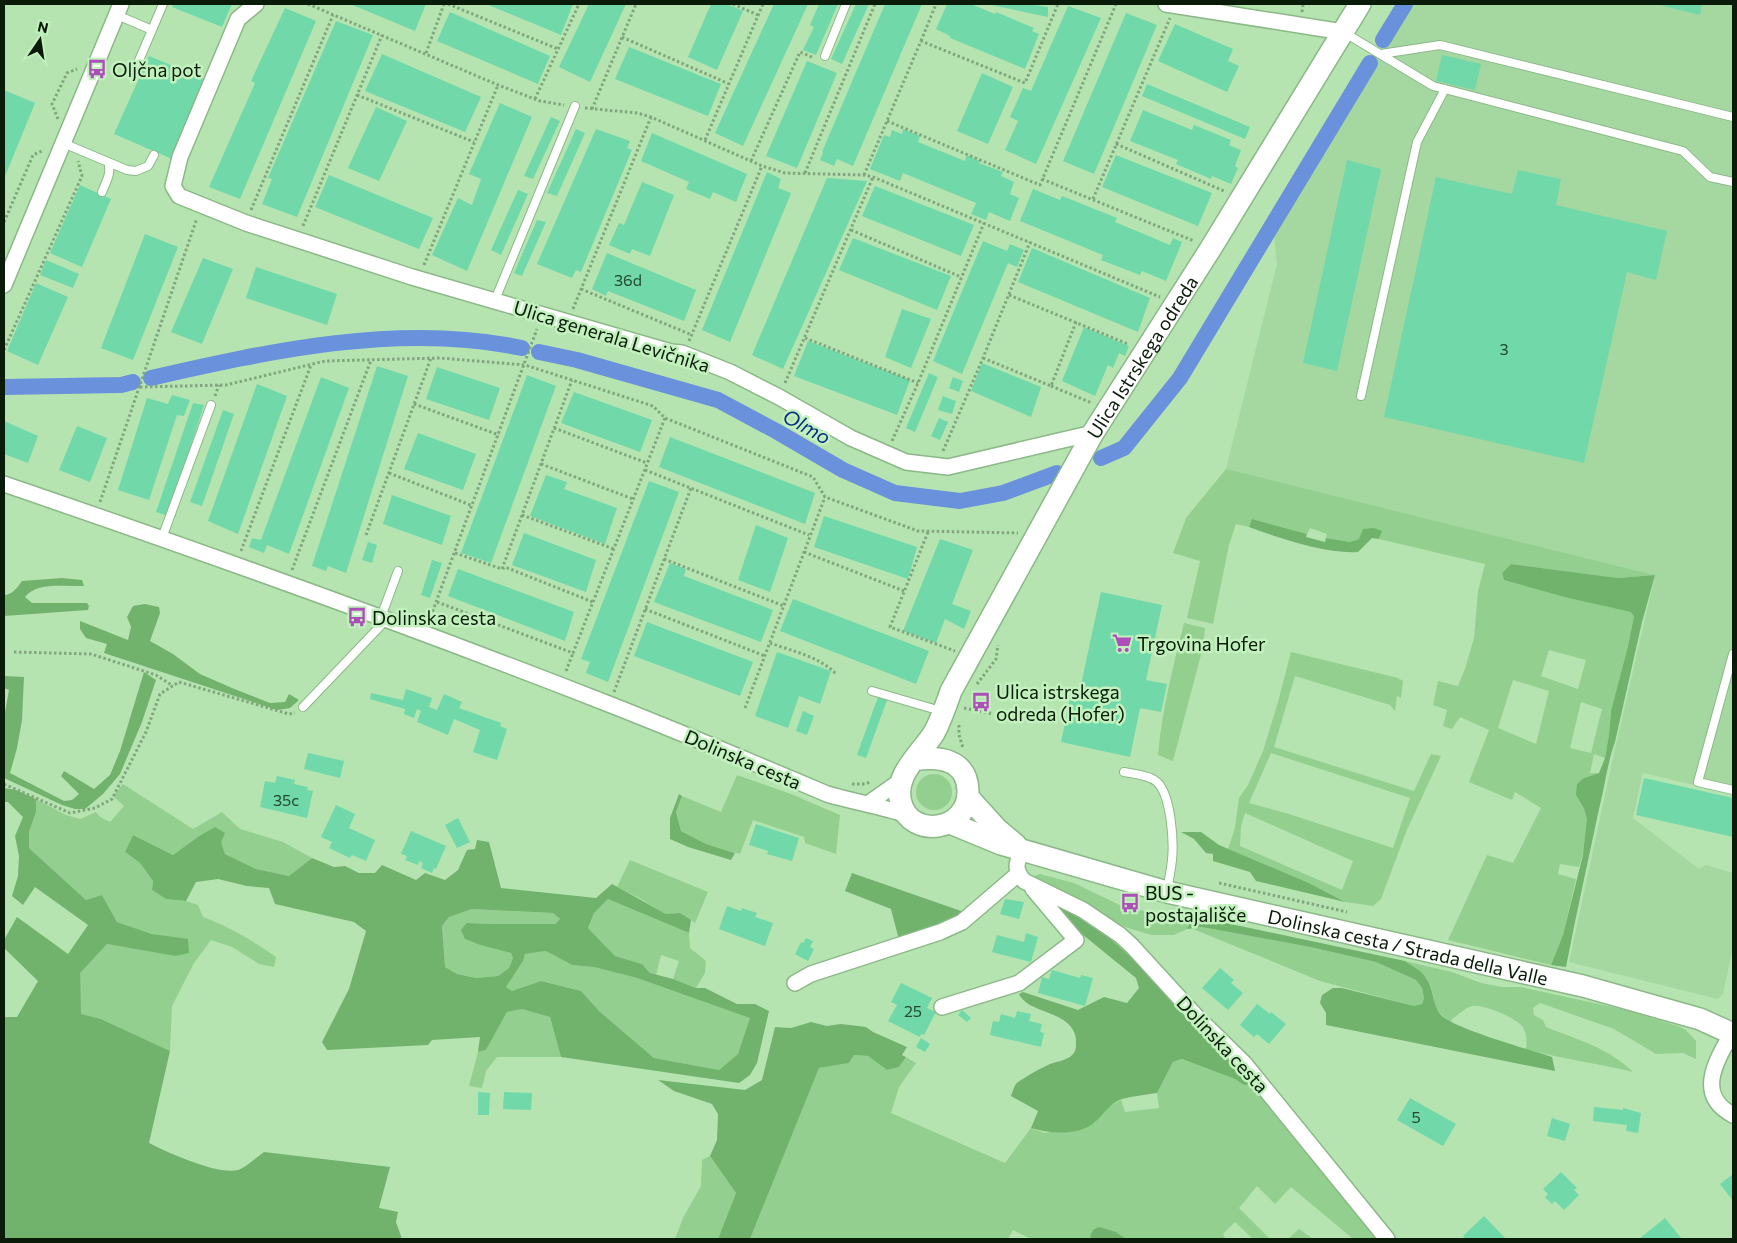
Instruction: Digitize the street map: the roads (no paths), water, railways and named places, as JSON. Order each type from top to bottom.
[{"type":"street","name":"Ulica generala Levičnika","points":[[256,4],[238,19],[180,157],[173,186],[179,196],[246,223],[419,279],[670,352],[682,353],[730,372],[779,396],[851,438],[906,462],[948,466],[1094,433]]},
{"type":"street","points":[[1171,4],[1344,32]]},
{"type":"street","name":"Ulica Istrskega odreda","points":[[943,711],[951,691],[1094,433],[1174,303],[1211,248],[1360,4]]},
{"type":"street","points":[[4,285],[119,10]]},
{"type":"street","name":"Dolinska cesta","points":[[4,484],[162,538],[384,618],[609,704],[827,794],[869,803]]},
{"type":"street","points":[[900,781],[901,805],[907,815],[916,823],[928,827],[940,826],[950,823],[962,812],[968,797],[968,786],[964,775],[958,767],[957,756],[943,711]]},
{"type":"street","points":[[869,803],[900,781],[935,732],[943,711]]},
{"type":"street","points":[[914,760],[957,756]]},
{"type":"street","name":"Dolinska cesta / Strada della Valle","points":[[968,797],[997,828],[1022,850]]},
{"type":"street","points":[[869,803],[907,815]]},
{"type":"street","name":"Dolinska cesta / Strada della Valle","points":[[950,823],[984,838],[1167,892],[1583,986],[1700,1019],[1733,1034]]},
{"type":"street","points":[[942,1006],[1019,982],[1076,940],[1016,867],[1022,850]]},
{"type":"street","points":[[795,983],[811,974],[932,935],[962,922],[1024,879]]},
{"type":"street","name":"Dolinska cesta","points":[[1024,879],[1083,910],[1120,935],[1132,946],[1196,1016],[1244,1062],[1387,1239]]},
{"type":"street","points":[[1733,1034],[1713,1071],[1711,1083],[1712,1093],[1718,1102],[1726,1111],[1733,1115]]},
{"type":"lane","points":[[134,72],[163,4]]},
{"type":"lane","points":[[825,56],[846,4]]},
{"type":"lane","points":[[119,10],[152,30]]},
{"type":"lane","points":[[1344,32],[1433,86],[1683,150],[1710,177],[1733,182]]},
{"type":"lane","points":[[1381,54],[1440,45],[1733,117]]},
{"type":"lane","points":[[1361,396],[1417,142],[1445,89]]},
{"type":"lane","name":"Ulica generala Levičnika","points":[[495,300],[575,106]]},
{"type":"lane","points":[[63,146],[127,170],[136,171],[148,166],[154,155]]},
{"type":"lane","points":[[102,192],[109,176],[110,168],[108,162]]},
{"type":"lane","points":[[162,538],[212,405]]},
{"type":"lane","points":[[303,707],[384,618],[398,572]]},
{"type":"lane","points":[[1733,654],[1698,782],[1733,790]]},
{"type":"lane","points":[[872,691],[943,711]]},
{"type":"lane","points":[[1124,772],[1156,780],[1165,795],[1172,829],[1172,858],[1167,892]]},
{"type":"waterway","points":[[1383,40],[1405,4]]},
{"type":"waterway","points":[[1101,458],[1124,448],[1180,378],[1370,63]]},
{"type":"waterway","points":[[151,378],[288,350],[335,343],[383,339],[430,338],[476,341],[522,348]]},
{"type":"waterway","name":"Olmo","points":[[539,352],[577,360],[718,400],[843,470],[895,493],[960,501],[1003,493],[1057,473]]},
{"type":"waterway","points":[[4,387],[121,385],[133,382]]},
{"type":"place","name":"Oljčna pot","points":[[97,69]]},
{"type":"place","name":"Dolinska cesta","points":[[357,617]]},
{"type":"place","name":"Trgovina Hofer","points":[[1122,643]]},
{"type":"place","name":"Ulica istrskega odreda (Hofer)","points":[[981,702]]},
{"type":"place","name":"BUS - postajališče","points":[[1130,903]]}]
